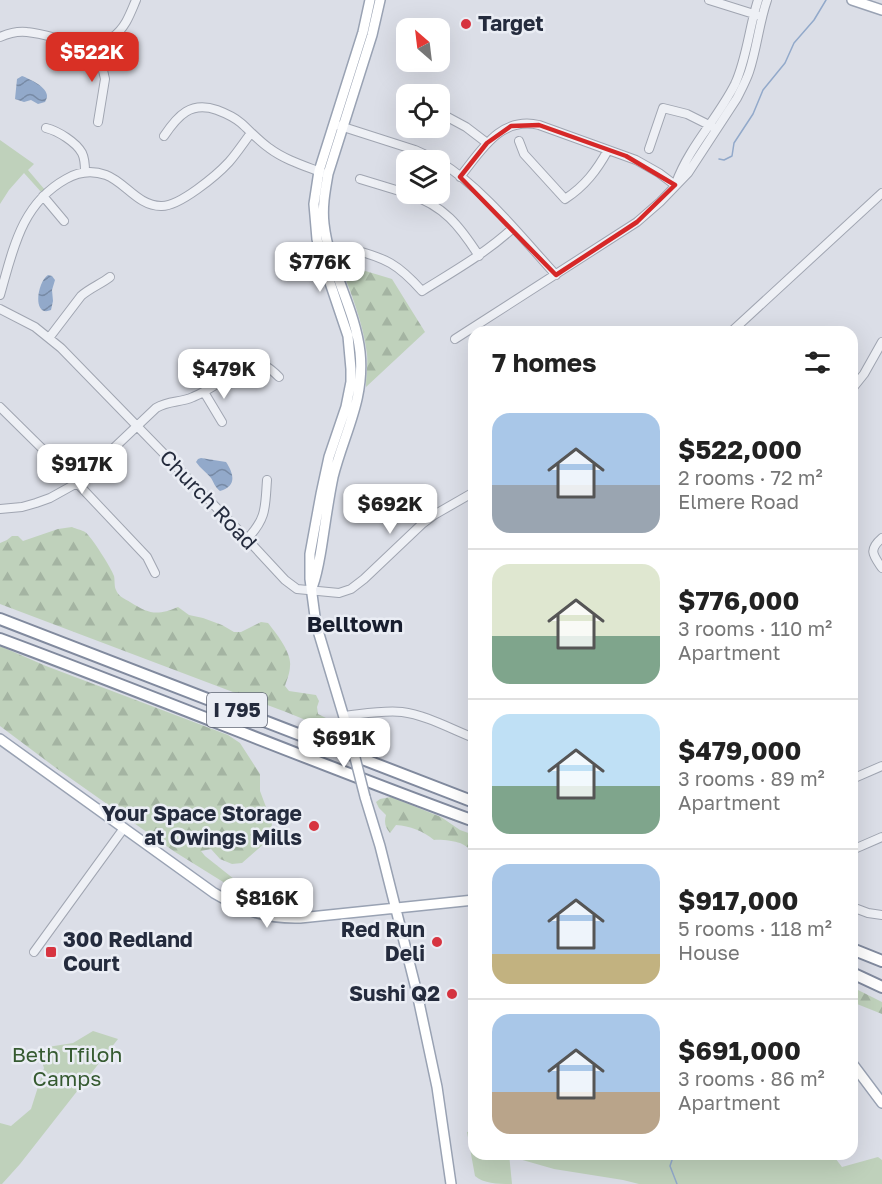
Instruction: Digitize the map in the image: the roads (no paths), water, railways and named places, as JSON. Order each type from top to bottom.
[{"type":"highway","name":"I 795","points":[[0,619],[468,800]]},
{"type":"highway","name":"I 795","points":[[0,639],[354,777],[468,819]]},
{"type":"highway","points":[[858,951],[882,961]]},
{"type":"highway","points":[[858,977],[882,987]]},
{"type":"main road","points":[[370,0],[338,125],[323,173],[326,236],[357,334],[361,370],[355,411],[333,477],[320,555],[311,590],[316,624],[380,846],[415,983],[437,1087],[452,1184]]},
{"type":"main road","points":[[338,125],[372,35],[380,0]]},
{"type":"main road","points":[[852,0],[882,10]]},
{"type":"main road","points":[[0,739],[214,893],[251,912],[290,918],[468,901]]},
{"type":"main road","points":[[858,1071],[882,1103]]},
{"type":"street","points":[[0,37],[27,32],[80,44],[97,44],[113,36],[122,27],[136,0]]},
{"type":"street","points":[[709,0],[757,15]]},
{"type":"street","points":[[476,326],[637,222],[688,173],[713,127],[737,98],[749,71],[758,0]]},
{"type":"street","points":[[757,15],[767,0]]},
{"type":"street","points":[[97,44],[105,79],[98,122]]},
{"type":"street","points":[[164,136],[174,122],[187,111],[199,107],[219,111],[240,122],[277,153],[323,173]]},
{"type":"street","points":[[649,149],[663,108],[687,114],[713,127]]},
{"type":"street","points":[[450,118],[466,127],[487,144]]},
{"type":"street","points":[[460,177],[495,135],[511,126],[525,123],[626,156],[647,166],[675,185]]},
{"type":"street","points":[[338,125],[415,150]]},
{"type":"street","points":[[46,128],[59,133],[80,150],[85,172]]},
{"type":"street","points":[[0,295],[27,216],[43,196],[59,183],[85,172],[97,172],[116,180],[149,204],[169,205],[190,194],[222,169],[251,133]]},
{"type":"street","points":[[519,141],[524,154],[565,199],[589,180],[608,150]]},
{"type":"street","points":[[450,170],[481,194],[556,275]]},
{"type":"street","points":[[360,179],[396,190]]},
{"type":"street","points":[[738,326],[882,193]]},
{"type":"street","points":[[43,196],[64,221]]},
{"type":"street","points":[[433,204],[445,212],[463,231],[479,256]]},
{"type":"street","points":[[351,249],[387,260],[405,272],[422,291],[479,256],[513,228]]},
{"type":"street","points":[[50,338],[81,296],[110,277]]},
{"type":"street","name":"Church Road","points":[[0,309],[35,327],[73,359],[291,586],[297,589],[339,593],[351,589],[422,524],[468,495]]},
{"type":"street","points":[[455,339],[468,331]]},
{"type":"street","points":[[858,381],[882,342]]},
{"type":"street","points":[[0,509],[36,503],[77,483],[162,404],[191,398],[251,364],[258,363],[266,366],[279,377]]},
{"type":"street","points":[[204,392],[222,422]]},
{"type":"street","points":[[0,407],[147,556],[155,573]]},
{"type":"street","points":[[247,539],[256,529],[264,513],[267,480]]},
{"type":"street","points":[[882,538],[876,543],[873,551],[882,568]]},
{"type":"street","points":[[344,716],[403,712],[468,736]]},
{"type":"street","points":[[858,776],[882,766]]},
{"type":"street","points":[[34,952],[124,828]]},
{"type":"street","points":[[858,847],[882,837]]},
{"type":"street","points":[[858,909],[882,915]]},
{"type":"water","points":[[22,76],[44,90],[47,96],[45,102],[38,104],[31,100],[24,102],[15,99],[17,79]]},
{"type":"water","points":[[48,275],[55,280],[51,310],[45,311],[41,309],[38,298],[41,285]]},
{"type":"water","points":[[201,458],[226,462],[232,475],[229,486],[220,491],[218,489],[196,462]]},
{"type":"waterway","points":[[719,159],[724,160],[732,156],[734,143],[753,114],[763,90],[785,63],[794,43],[814,20],[826,0]]},
{"type":"waterway","points":[[672,1160],[670,1166],[677,1184]]},
{"type":"place","name":"Target","points":[[466,24]]},
{"type":"place","name":"Your Space Storage at Owings Mills","points":[[314,826]]},
{"type":"place","name":"Red Run Deli","points":[[437,942]]},
{"type":"place","name":"300 Redland Court","points":[[51,952]]},
{"type":"place","name":"Sushi Q2","points":[[452,994]]},
{"type":"district","name":"Belltown","points":[[355,624]]},
{"type":"park label","name":"Beth Tfiloh Camps","points":[[67,1067]]}]
